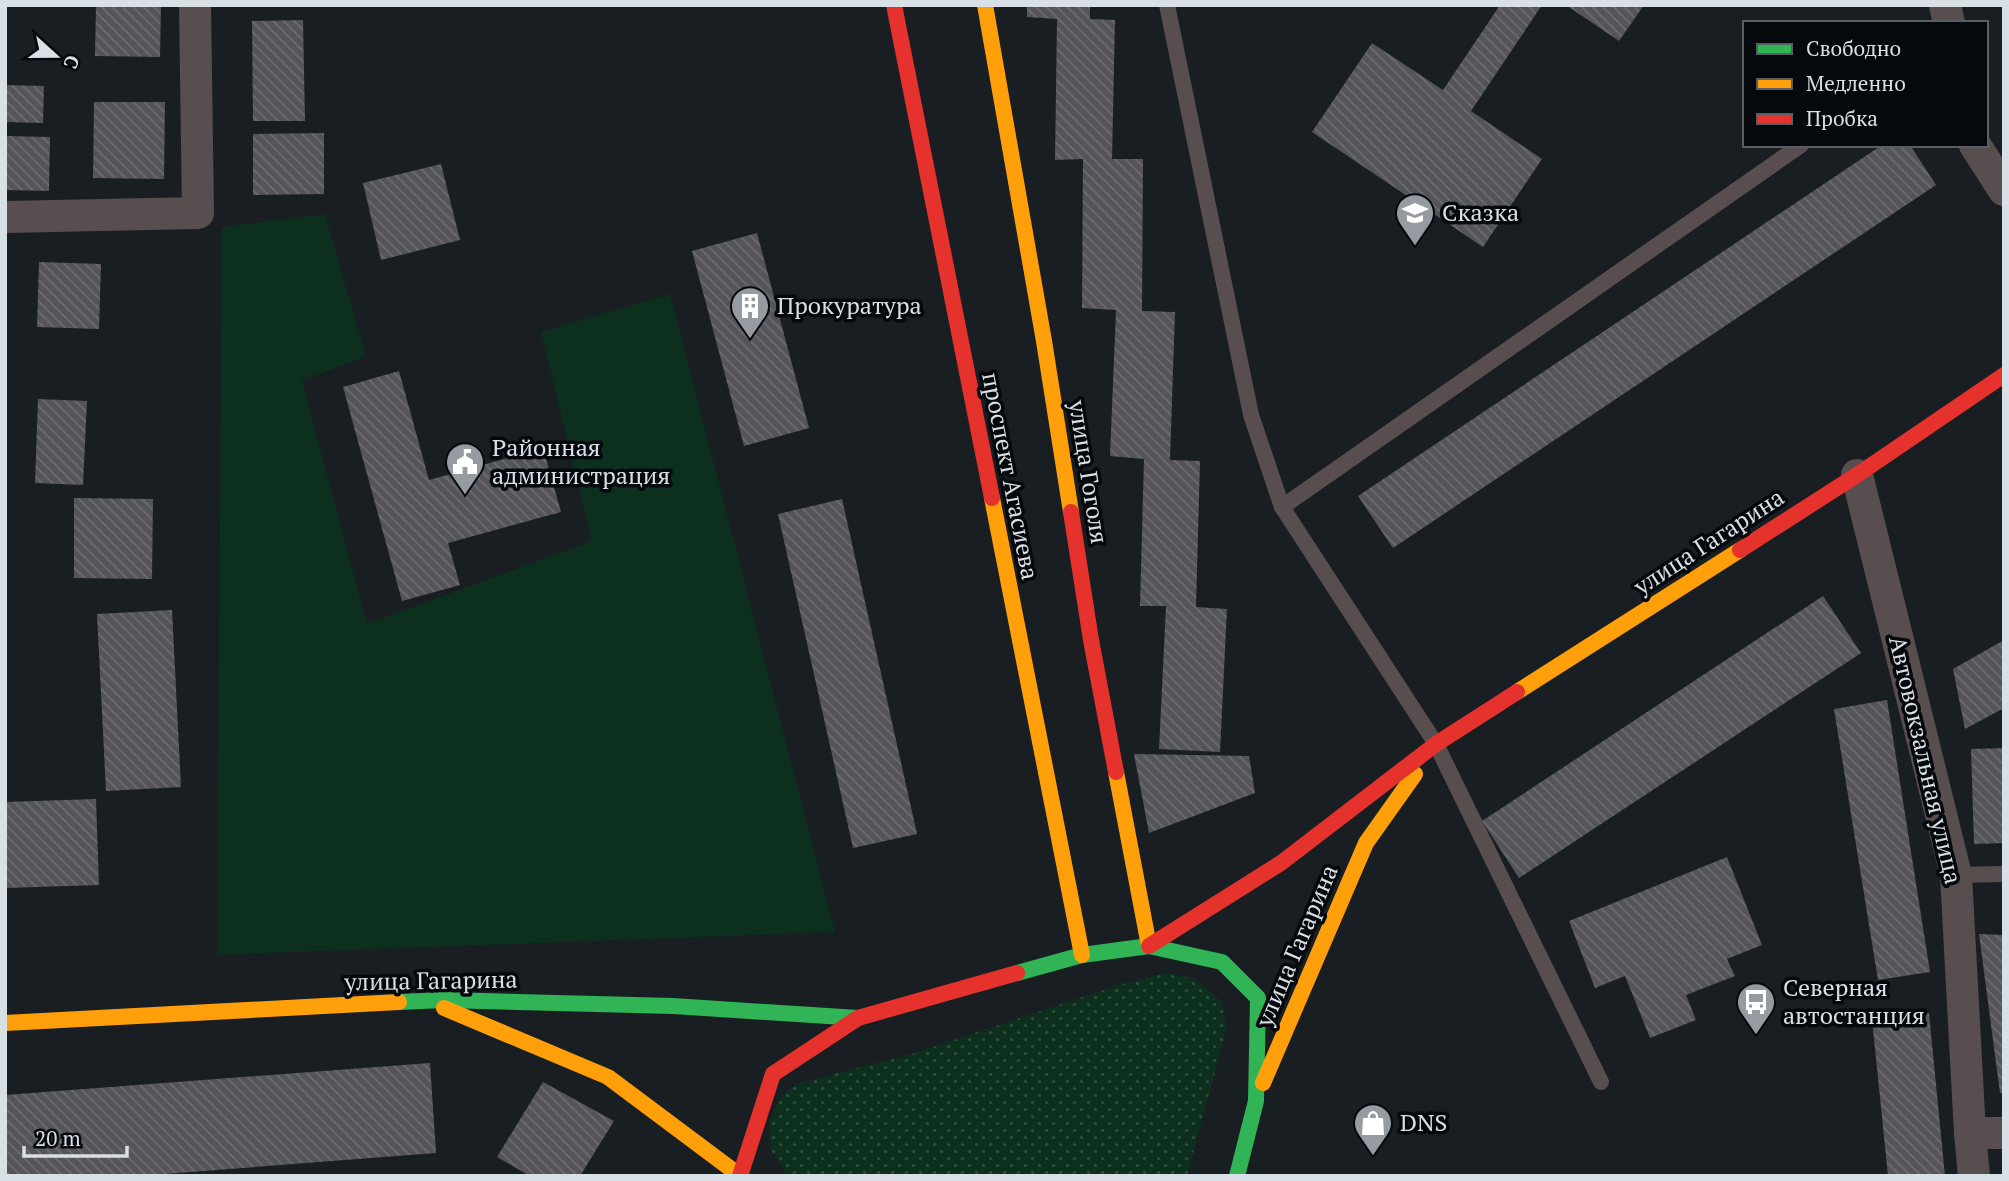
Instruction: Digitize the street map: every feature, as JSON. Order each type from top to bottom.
[{"type":"main road","name":"проспект Агасиева","points":[[894,5],[1082,955]]},
{"type":"main road","name":"улица Гоголя","points":[[985,5],[1044,341],[1091,640],[1149,946]]},
{"type":"main road","name":"улица Гагарина","points":[[1149,946],[1281,863],[1436,744],[1857,475],[2004,375]]},
{"type":"main road","name":"улица Гагарина","points":[[1256,1101],[1366,843],[1436,744]]},
{"type":"main road","points":[[740,1175],[773,1074],[858,1018],[1082,955],[1149,946],[1222,962],[1258,998],[1256,1101],[1237,1176]]},
{"type":"main road","name":"улица Гагарина","points":[[5,1025],[444,1000],[673,1006],[858,1018]]},
{"type":"main road","name":"улица Гагарина","points":[[5,1025],[442,1007],[608,1077],[740,1175]]},
{"type":"street","points":[[5,217],[198,213],[195,5]]},
{"type":"street","points":[[1976,147],[2004,190]]},
{"type":"street","name":"Автовокзальная улица","points":[[1857,475],[1956,875],[1974,1176]]},
{"type":"street","points":[[1970,1133],[2004,1133]]},
{"type":"lane","points":[[1167,5],[1251,415],[1282,507],[1436,744],[1601,1083]]},
{"type":"lane","points":[[1282,507],[1798,147]]},
{"type":"lane","points":[[1956,875],[2004,874]]},
{"type":"green space","points":[[325,214],[366,356],[302,381],[367,624],[592,541],[541,332],[670,294],[835,932],[217,955],[222,227]]},
{"type":"green space","points":[[1167,973],[1195,979],[1222,1002],[1227,1027],[1187,1176],[788,1176],[771,1150],[769,1123],[780,1098],[796,1084],[915,1053],[1119,985]]},
{"type":"building","points":[[96,5],[161,5],[160,57],[95,56]]},
{"type":"building","points":[[1027,5],[1090,5],[1090,19],[1115,20],[1112,159],[1143,159],[1142,311],[1175,312],[1170,460],[1200,461],[1196,607],[1227,609],[1220,752],[1159,749],[1166,606],[1140,606],[1144,459],[1110,456],[1116,310],[1082,308],[1083,159],[1055,160],[1057,19],[1027,17]]},
{"type":"building","points":[[1500,5],[1542,5],[1471,111],[1542,159],[1483,247],[1312,132],[1372,43],[1443,90]]},
{"type":"building","points":[[1566,5],[1644,5],[1619,41]]},
{"type":"building","points":[[303,20],[305,121],[253,121],[252,21]]},
{"type":"building","points":[[5,85],[44,86],[43,123],[5,122]]},
{"type":"building","points":[[94,102],[165,102],[164,179],[93,178]]},
{"type":"building","points":[[324,133],[324,194],[253,195],[253,134]]},
{"type":"building","points":[[5,136],[50,137],[49,191],[5,190]]},
{"type":"building","points":[[1879,147],[1911,147],[1936,185],[1393,548],[1358,496]]},
{"type":"building","points":[[441,164],[460,240],[381,260],[363,183]]},
{"type":"building","name":"Прокуратура","points":[[757,233],[809,428],[744,446],[692,251]]},
{"type":"building","points":[[39,262],[101,264],[99,329],[37,327]]},
{"type":"building","name":"Районная администрация","points":[[399,371],[429,480],[543,448],[561,512],[448,543],[460,585],[402,601],[343,387]]},
{"type":"building","points":[[38,399],[87,401],[83,485],[35,483]]},
{"type":"building","points":[[74,498],[153,499],[152,579],[74,578]]},
{"type":"building","points":[[842,499],[917,834],[853,848],[778,514]]},
{"type":"building","points":[[1823,596],[1861,653],[1519,878],[1482,821]]},
{"type":"building","points":[[172,610],[181,787],[106,791],[97,614]]},
{"type":"building","points":[[2004,640],[2004,708],[1965,729],[1953,669]]},
{"type":"building","points":[[1887,700],[1930,972],[1878,980],[1834,709]]},
{"type":"building","points":[[2004,748],[2004,843],[1974,844],[1971,749]]},
{"type":"building","points":[[1134,754],[1249,756],[1255,793],[1149,833]]},
{"type":"building","points":[[96,799],[99,885],[5,888],[5,802]]},
{"type":"building","points":[[1727,857],[1762,945],[1727,959],[1735,976],[1686,995],[1696,1020],[1650,1038],[1625,976],[1595,988],[1569,921]]},
{"type":"building","points":[[1979,934],[2004,935],[2004,1093],[2000,1093]]},
{"type":"building","points":[[1929,1013],[1945,1176],[1888,1176],[1872,1019]]},
{"type":"building","points":[[430,1063],[436,1153],[139,1176],[5,1176],[5,1095]]},
{"type":"building","points":[[543,1082],[614,1121],[580,1176],[530,1176],[497,1157]]},
{"type":"traffic: fast","points":[[1017,973],[1082,955],[1149,946],[1222,962],[1258,998],[1256,1101],[1237,1176]]},
{"type":"traffic: fast","points":[[399,1002],[444,1000],[673,1006],[858,1018]]},
{"type":"traffic: slow","points":[[985,5],[1071,512]]},
{"type":"traffic: slow","points":[[992,498],[1082,955]]},
{"type":"traffic: slow","points":[[1517,692],[1740,550]]},
{"type":"traffic: slow","points":[[1116,772],[1149,946]]},
{"type":"traffic: slow","points":[[1263,1083],[1366,843],[1415,774]]},
{"type":"traffic: slow","points":[[5,1023],[399,1002]]},
{"type":"traffic: slow","points":[[444,1008],[608,1077],[739,1175]]},
{"type":"traffic: jam","points":[[894,5],[992,498]]},
{"type":"traffic: jam","points":[[1740,550],[1857,475],[2004,375]]},
{"type":"traffic: jam","points":[[1071,512],[1091,640],[1116,772]]},
{"type":"traffic: jam","points":[[1149,946],[1281,863],[1436,744],[1517,692]]},
{"type":"traffic: jam","points":[[740,1176],[773,1074],[858,1018],[1017,973]]},
{"type":"place","name":"Сказка","points":[[1415,247]]},
{"type":"place","name":"Прокуратура","points":[[750,340]]},
{"type":"place","name":"Районная администрация","points":[[465,496]]},
{"type":"place","name":"Северная автостанция","points":[[1756,1036]]},
{"type":"place","name":"DNS","points":[[1373,1157]]}]
